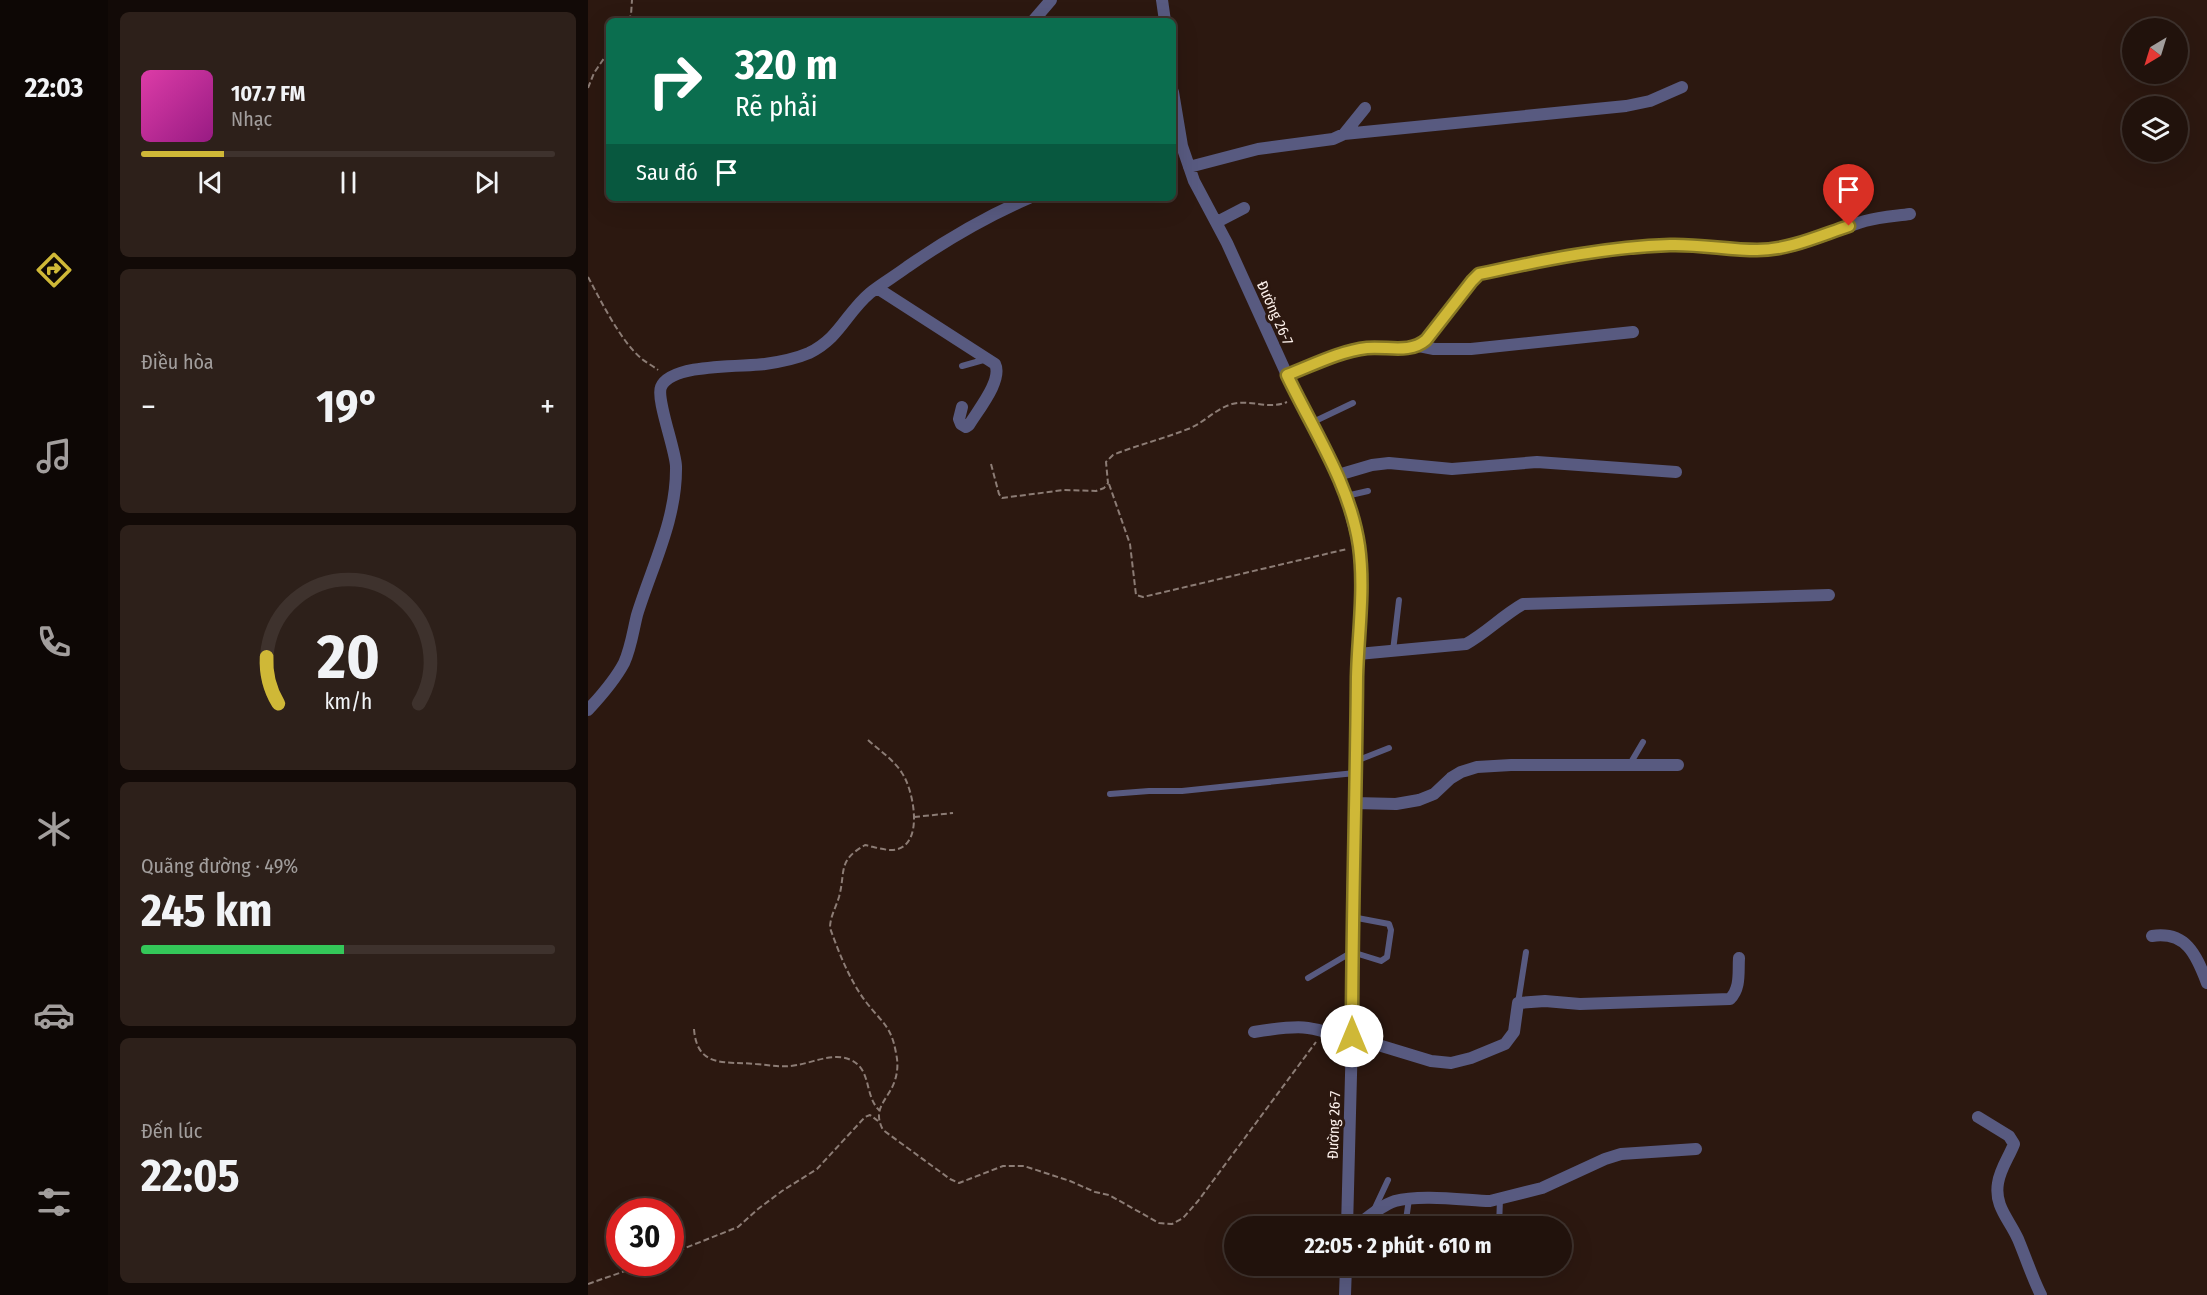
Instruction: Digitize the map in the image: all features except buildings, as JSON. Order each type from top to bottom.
[{"type":"street","points":[[1036,18],[1051,0]]},
{"type":"street","points":[[1162,0],[1165,18]]},
{"type":"street","points":[[1344,134],[1626,106],[1650,101],[1682,87]]},
{"type":"street","points":[[1189,167],[1242,152],[1333,140],[1344,134],[1365,108]]},
{"type":"street","name":"Đường 26-7","points":[[1176,112],[1189,167],[1217,222],[1310,423],[1338,476],[1346,496],[1359,546],[1361,583],[1347,1216]]},
{"type":"street","points":[[588,710],[616,676],[624,662],[668,524],[675,483],[676,459],[660,398],[662,386],[670,377],[707,368],[764,364],[807,354],[825,344],[863,300],[877,288],[956,234],[1023,201]]},
{"type":"street","points":[[1217,222],[1244,208]]},
{"type":"street","points":[[1419,346],[1479,274],[1551,258],[1635,247],[1671,245],[1776,249],[1868,220],[1910,214]]},
{"type":"street","points":[[877,288],[995,364],[998,370],[996,380],[966,427],[959,419],[962,407]]},
{"type":"street","points":[[1287,375],[1345,353],[1367,348],[1397,349],[1419,346],[1434,349],[1471,349],[1633,332]]},
{"type":"street","points":[[1338,476],[1372,465],[1389,464],[1452,469],[1537,462],[1676,472]]},
{"type":"street","points":[[1358,654],[1466,644],[1479,637],[1522,604],[1829,595]]},
{"type":"street","points":[[1355,803],[1396,804],[1419,800],[1434,794],[1451,778],[1477,768],[1511,765],[1678,765]]},
{"type":"street","points":[[2152,936],[2164,934],[2183,941],[2195,957],[2207,983]]},
{"type":"street","points":[[1254,1032],[1299,1026],[1379,1043],[1431,1061],[1451,1063],[1471,1058],[1505,1044],[1514,1032],[1518,1003],[1545,1001],[1580,1004],[1730,999],[1736,993],[1739,958]]},
{"type":"street","points":[[1978,1117],[2010,1136],[2014,1144],[1998,1183],[1998,1197],[2002,1211],[2018,1239],[2029,1271],[2041,1295]]},
{"type":"street","points":[[1371,1215],[1383,1206],[1409,1199],[1491,1201],[1542,1188],[1621,1154],[1696,1149]]},
{"type":"street","points":[[1345,1295],[1346,1276]]},
{"type":"lane","points":[[962,366],[987,359]]},
{"type":"lane","points":[[1310,423],[1353,403]]},
{"type":"lane","points":[[1346,496],[1368,491]]},
{"type":"lane","points":[[1393,652],[1399,600]]},
{"type":"lane","points":[[1630,765],[1642,742]]},
{"type":"lane","points":[[1110,794],[1182,791],[1356,767],[1389,748]]},
{"type":"lane","points":[[1308,978],[1352,952],[1381,961],[1387,957],[1391,930],[1389,924],[1352,917]]},
{"type":"lane","points":[[1518,1003],[1526,952]]},
{"type":"lane","points":[[1371,1215],[1388,1180]]},
{"type":"lane","points":[[1406,1216],[1409,1199]]},
{"type":"lane","points":[[1499,1216],[1500,1199]]},
{"type":"path","points":[[630,18],[632,0]]},
{"type":"path","points":[[588,88],[594,73],[606,55]]},
{"type":"path","points":[[588,277],[606,310],[641,359],[670,377]]},
{"type":"path","points":[[1298,398],[1281,405],[1233,404],[1218,410],[1189,429],[1113,455],[1106,462],[1108,483],[1130,544],[1136,596],[1143,597],[1359,546]]},
{"type":"path","points":[[991,464],[999,494],[1006,498],[1042,491],[1096,491],[1104,488],[1108,483]]},
{"type":"path","points":[[868,740],[896,764],[903,774],[909,786],[914,817],[914,832],[907,843],[898,849],[882,849],[865,845],[853,852],[845,863],[839,898],[830,921],[830,928],[851,977],[866,1002],[890,1029],[893,1041],[898,1070],[895,1082],[879,1110],[878,1120]]},
{"type":"path","points":[[914,817],[952,813]]},
{"type":"path","points":[[694,1029],[695,1040],[700,1052],[714,1061],[774,1067],[796,1065],[831,1057],[842,1057],[852,1061],[861,1067],[867,1077],[869,1096],[879,1110]]},
{"type":"path","points":[[684,1248],[738,1227],[782,1191],[817,1169],[865,1117],[870,1115],[878,1120],[883,1130],[959,1183],[1003,1166],[1024,1166],[1109,1195],[1159,1224],[1172,1224],[1183,1218],[1198,1201],[1324,1030]]},
{"type":"path","points":[[588,1284],[611,1276]]},
{"type":"route","points":[[1352,1036],[1352,917],[1361,583],[1359,546],[1346,496],[1338,476],[1287,375],[1345,353],[1367,348],[1397,349],[1419,346],[1479,274],[1551,258],[1635,247],[1694,245],[1756,250],[1776,249],[1849,226]]}]
